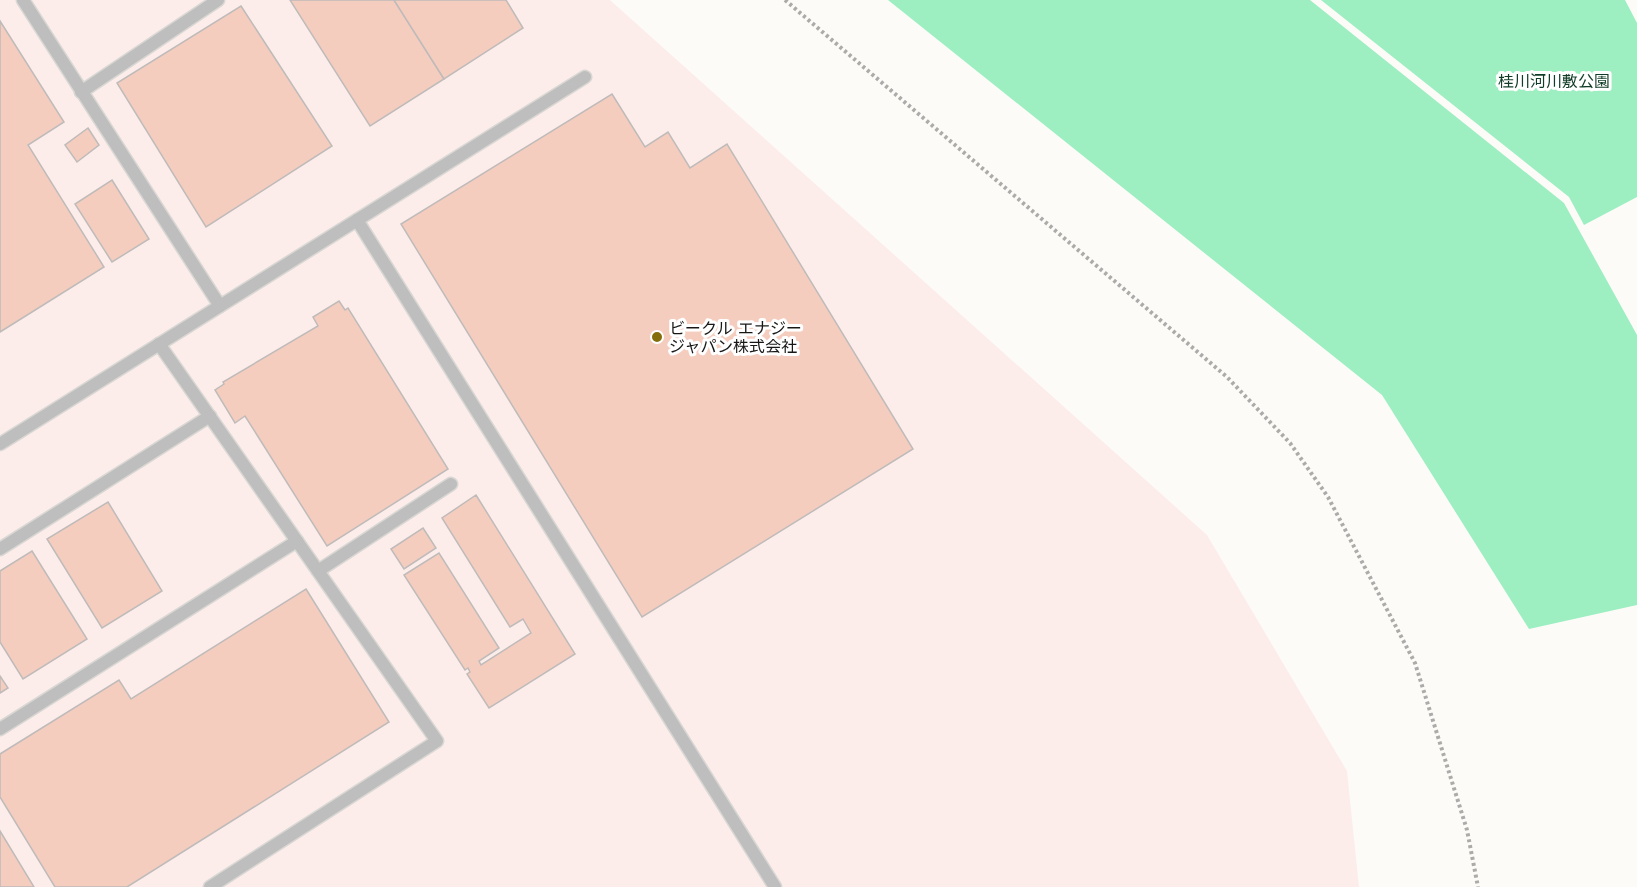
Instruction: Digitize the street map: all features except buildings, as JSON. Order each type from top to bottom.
[{"type":"lane","points":[[23,0],[220,306]]},
{"type":"lane","points":[[81,92],[218,0]]},
{"type":"lane","points":[[0,444],[585,77]]},
{"type":"lane","points":[[357,220],[775,887]]},
{"type":"lane","points":[[159,344],[437,741],[210,887]]},
{"type":"lane","points":[[0,549],[210,416]]},
{"type":"lane","points":[[318,572],[451,484]]},
{"type":"lane","points":[[0,729],[297,541]]},
{"type":"path","points":[[785,0],[1227,377],[1290,442],[1328,497],[1415,663],[1467,830],[1478,887]]},
{"type":"shaded area","points":[[0,0],[610,0],[1207,535],[1347,771],[1359,887],[0,887]]},
{"type":"green space","points":[[888,0],[1310,0],[1564,203],[1637,335],[1637,605],[1529,629],[1382,395]]},
{"type":"green space","name":"桂川河川敷公園","points":[[1321,0],[1625,0],[1637,23],[1637,197],[1584,225],[1569,197]]},
{"type":"place","name":"ビークル エナジー ジャパン株式会社","points":[[657,337]]}]
